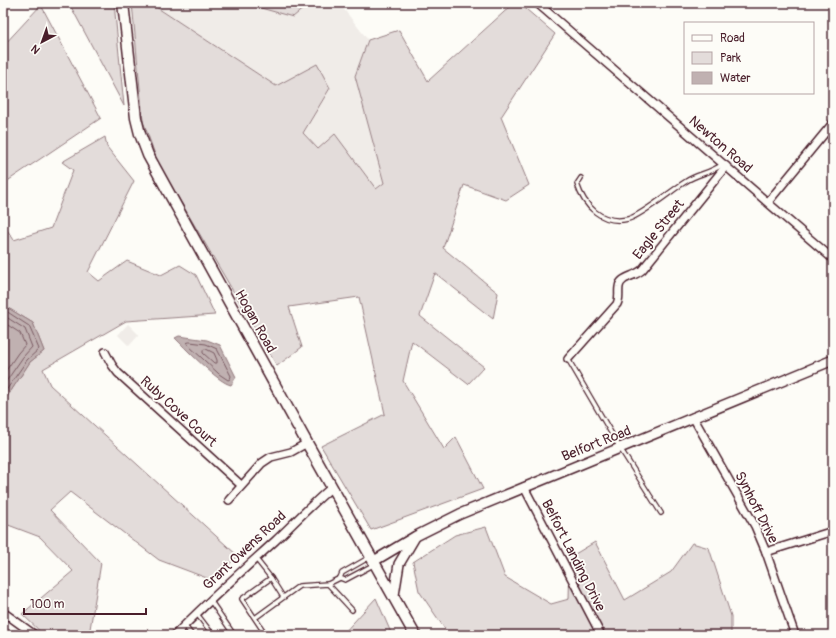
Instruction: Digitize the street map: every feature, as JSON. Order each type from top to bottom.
[{"type":"main road","name":"Hogan Road","points":[[123,3],[136,118],[148,155],[415,635]]},
{"type":"street","name":"Newton Road","points":[[537,3],[833,259]]},
{"type":"street","points":[[768,202],[832,128]]},
{"type":"street","name":"Eagle Street","points":[[568,359],[617,304],[619,300],[619,285],[621,281],[625,278],[636,275],[642,270],[725,165]]},
{"type":"street","name":"Ruby Cove Court","points":[[105,352],[118,373],[241,486]]},
{"type":"street","name":"Belfort Road","points":[[374,560],[416,536],[460,514],[833,360]]},
{"type":"street","name":"Synhoff Drive","points":[[693,417],[755,526],[766,552],[795,635]]},
{"type":"street","points":[[229,500],[262,463],[270,457],[283,455],[307,443]]},
{"type":"street","name":"Grant Owens Road","points":[[175,635],[196,613],[332,487]]},
{"type":"street","name":"Belfort Landing Drive","points":[[524,487],[601,635]]},
{"type":"street","points":[[766,552],[833,531]]},
{"type":"street","points":[[394,595],[399,564],[416,536]]},
{"type":"street","points":[[3,612],[35,635]]},
{"type":"lane","points":[[581,178],[577,184],[581,197],[588,206],[599,215],[618,220],[629,219],[640,213],[692,177],[725,165]]},
{"type":"lane","points":[[568,359],[620,448],[661,512]]},
{"type":"lane","points":[[256,559],[283,597]]},
{"type":"lane","points":[[255,618],[299,586],[328,584],[340,578],[342,573],[374,560]]},
{"type":"lane","points":[[340,578],[345,580],[374,560]]},
{"type":"lane","points":[[266,635],[242,599],[270,578]]},
{"type":"lane","points":[[328,584],[352,610]]},
{"type":"lane","points":[[210,600],[234,635]]},
{"type":"lane","points":[[196,613],[213,635]]},
{"type":"lane","points":[[184,625],[192,635]]},
{"type":"shaded area","points":[[154,3],[243,3],[293,16],[310,3],[339,3],[368,40],[355,76],[384,183],[375,189],[335,134],[318,149],[303,133],[330,88],[276,86],[153,5]]},
{"type":"shaded area","points":[[128,324],[139,335],[129,346],[118,335]]},
{"type":"green space","points":[[69,3],[114,3],[124,106]]},
{"type":"green space","points":[[132,3],[154,3],[153,5],[276,86],[317,64],[330,88],[303,133],[318,149],[335,134],[376,189],[384,183],[355,76],[368,40],[399,30],[428,81],[514,3],[519,3],[555,34],[501,117],[529,185],[506,200],[464,185],[443,248],[498,293],[493,319],[435,273],[420,316],[484,367],[468,384],[412,341],[403,381],[444,449],[456,437],[483,489],[371,530],[321,446],[385,414],[359,297],[289,307],[302,347],[277,366],[158,163],[143,121]]},
{"type":"green space","points":[[243,3],[310,3],[293,17]]},
{"type":"green space","points":[[41,5],[101,118],[3,184],[3,46]]},
{"type":"green space","points":[[105,137],[107,147],[134,181],[88,272],[99,281],[127,261],[161,275],[180,265],[196,275],[215,315],[126,321],[43,369],[50,385],[238,556],[212,580],[159,560],[70,492],[50,510],[101,563],[89,635],[44,635],[22,614],[73,571],[40,537],[3,523],[3,403],[30,362],[44,351],[33,323],[3,305],[3,224],[14,240],[51,228],[73,170],[62,162]]},
{"type":"green space","points":[[486,527],[505,577],[551,604],[569,599],[570,557],[595,542],[625,600],[671,572],[692,543],[709,548],[731,616],[731,635],[449,635],[419,591],[413,562],[455,535]]},
{"type":"green space","points":[[376,598],[392,635],[342,635]]},
{"type":"water","points":[[3,305],[33,323],[44,351],[30,362],[3,403]]},
{"type":"water","points":[[179,336],[207,340],[220,345],[236,377],[231,385],[211,373],[195,358],[175,338]]}]
